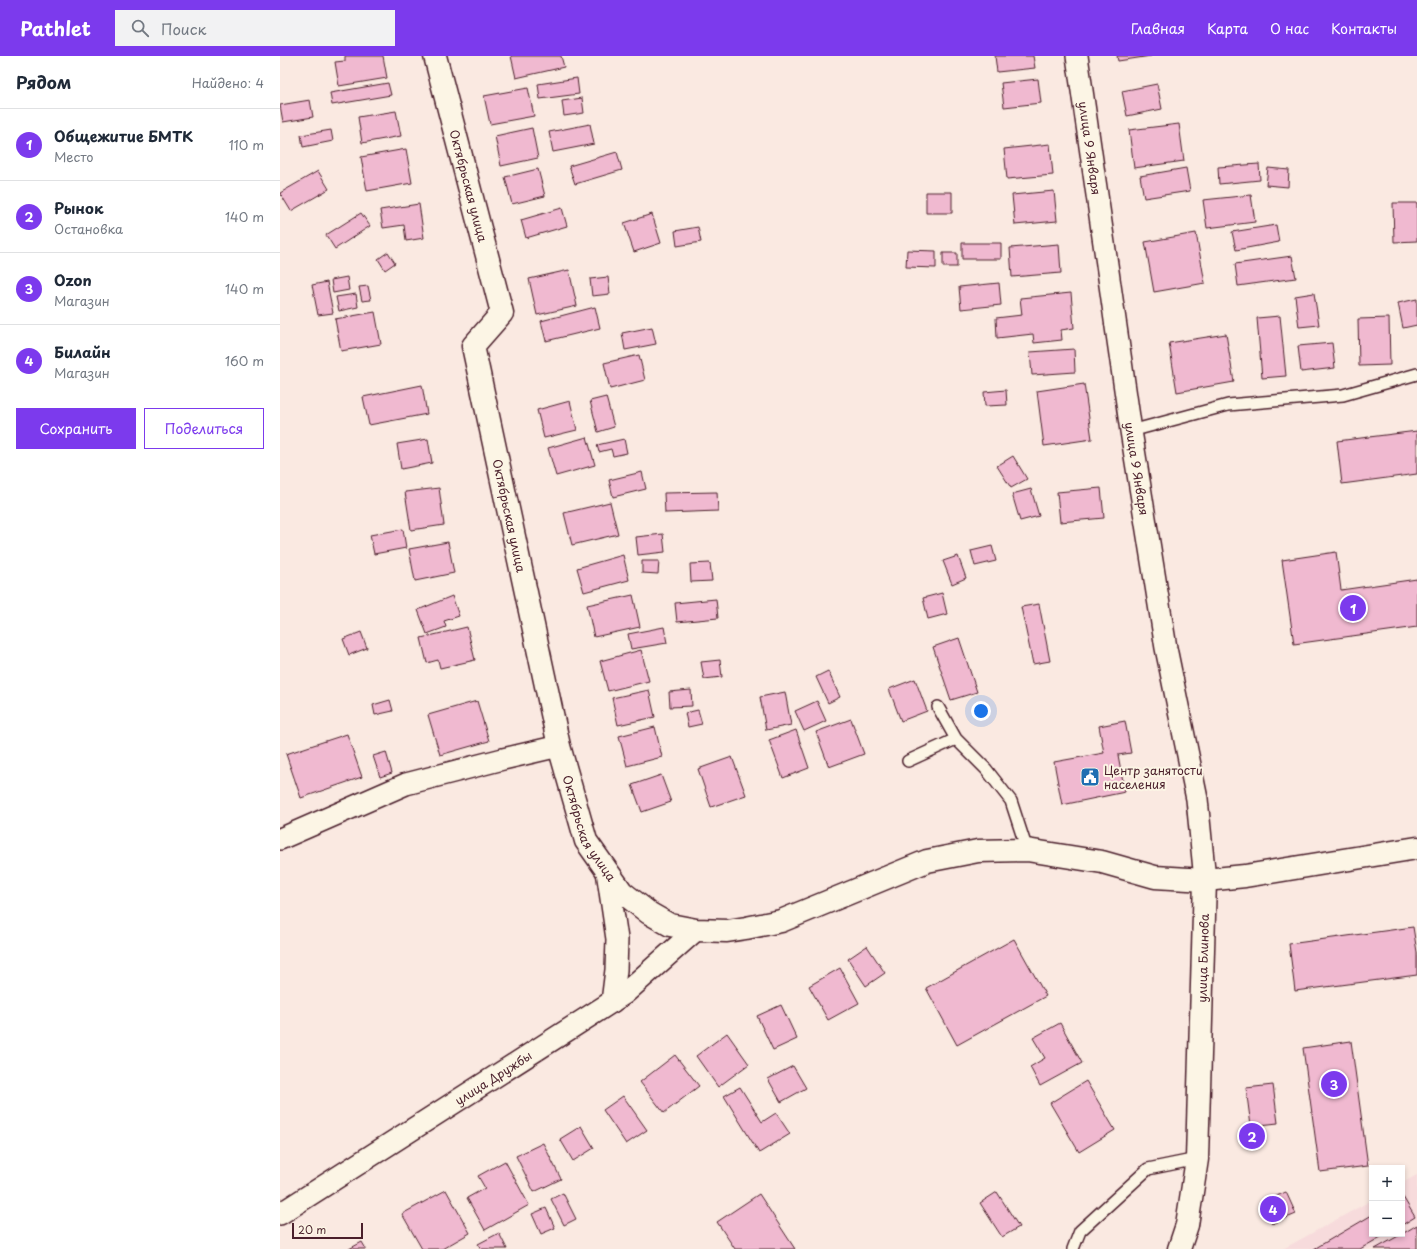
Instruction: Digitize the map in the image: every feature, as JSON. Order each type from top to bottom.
[{"type":"main road","name":"Октябрьская улица","points":[[434,56],[502,313],[473,346],[559,746],[586,841],[622,892],[649,914],[670,925],[696,930],[727,931],[781,921],[927,861],[978,851],[1027,850],[1102,862],[1155,877],[1205,880]]},
{"type":"main road","points":[[1205,880],[1245,876],[1417,848]]},
{"type":"main road","name":"улица Блинова","points":[[1179,1249],[1187,1225],[1197,1159],[1205,880]]},
{"type":"street","name":"улица 9 Января","points":[[1077,56],[1131,431],[1166,648],[1197,799],[1205,880]]},
{"type":"street","points":[[280,839],[406,784],[559,746]]},
{"type":"street","points":[[607,871],[617,939],[616,970],[612,1002]]},
{"type":"street","name":"улица Дружбы","points":[[280,1214],[624,994],[696,930]]},
{"type":"lane","points":[[1131,431],[1228,405],[1343,395],[1417,374]]},
{"type":"lane","points":[[938,707],[956,739],[986,769],[1011,801],[1027,850]]},
{"type":"lane","points":[[908,761],[956,739]]},
{"type":"lane","points":[[1073,1249],[1080,1231],[1148,1169],[1197,1159]]},
{"type":"shaded area","points":[[1417,1175],[1417,1249],[1283,1249],[1369,1202],[1369,1237],[1405,1237],[1405,1181]]},
{"type":"building","points":[[345,56],[383,56],[387,78],[339,86],[335,62],[345,61]]},
{"type":"building","points":[[511,56],[561,56],[564,67],[516,78]]},
{"type":"building","points":[[995,56],[1033,56],[1035,68],[997,72]]},
{"type":"building","points":[[1117,56],[1151,56],[1118,61]]},
{"type":"building","points":[[577,78],[579,94],[540,99],[538,84]]},
{"type":"building","points":[[1038,79],[1041,103],[1004,107],[1001,83]]},
{"type":"building","points":[[388,83],[391,95],[332,105],[330,93]]},
{"type":"building","points":[[1157,84],[1162,109],[1127,116],[1122,91]]},
{"type":"building","points":[[528,88],[534,116],[490,124],[484,96]]},
{"type":"building","points":[[582,98],[584,113],[564,116],[562,101]]},
{"type":"building","points":[[310,100],[313,117],[283,122],[280,105]]},
{"type":"building","points":[[396,111],[401,136],[362,143],[358,117]]},
{"type":"building","points":[[590,124],[594,144],[553,152],[549,132]]},
{"type":"building","points":[[1179,124],[1184,161],[1134,168],[1129,130]]},
{"type":"building","points":[[532,128],[538,158],[501,166],[495,136]]},
{"type":"building","points":[[331,130],[333,141],[303,147],[301,135]]},
{"type":"building","points":[[1050,144],[1053,175],[1007,179],[1004,149]]},
{"type":"building","points":[[406,149],[412,183],[367,191],[361,157]]},
{"type":"building","points":[[617,152],[622,170],[575,184],[569,166]]},
{"type":"building","points":[[1259,164],[1260,180],[1219,184],[1218,167]]},
{"type":"building","points":[[1186,168],[1190,191],[1144,198],[1140,176]]},
{"type":"building","points":[[1268,168],[1289,170],[1288,187],[1266,185]]},
{"type":"building","points":[[538,169],[545,196],[512,204],[505,177]]},
{"type":"building","points":[[318,171],[329,189],[291,211],[280,193]]},
{"type":"building","points":[[1054,191],[1057,221],[1015,225],[1012,195]]},
{"type":"building","points":[[926,192],[952,192],[952,213],[926,213]]},
{"type":"building","points":[[1251,195],[1255,222],[1207,228],[1203,200]]},
{"type":"building","points":[[1393,203],[1417,203],[1417,241],[1394,242]]},
{"type":"building","points":[[419,204],[424,238],[406,241],[404,225],[383,228],[380,210]]},
{"type":"building","points":[[562,208],[567,226],[526,238],[521,220]]},
{"type":"building","points":[[361,213],[370,226],[335,249],[326,235]]},
{"type":"building","points":[[652,214],[661,243],[634,252],[624,223]]},
{"type":"building","points":[[1276,225],[1279,242],[1236,250],[1232,232]]},
{"type":"building","points":[[698,227],[701,242],[677,246],[675,231]]},
{"type":"building","points":[[1196,233],[1205,283],[1154,292],[1145,242]]},
{"type":"building","points":[[962,243],[1001,243],[1001,259],[962,259]]},
{"type":"building","points":[[1059,244],[1061,273],[1012,277],[1010,248]]},
{"type":"building","points":[[907,250],[936,251],[936,268],[906,267]]},
{"type":"building","points":[[388,252],[395,263],[385,270],[378,259]]},
{"type":"building","points":[[943,253],[957,253],[957,267],[943,267]]},
{"type":"building","points":[[1292,256],[1296,278],[1238,286],[1235,264]]},
{"type":"building","points":[[569,270],[577,306],[537,315],[529,279]]},
{"type":"building","points":[[347,277],[349,290],[333,293],[331,280]]},
{"type":"building","points":[[608,277],[610,294],[592,296],[590,279]]},
{"type":"building","points":[[327,282],[333,313],[318,315],[312,285]]},
{"type":"building","points":[[999,283],[1001,305],[961,309],[959,287]]},
{"type":"building","points":[[368,286],[371,300],[362,301],[359,287]]},
{"type":"building","points":[[1071,293],[1074,328],[1061,330],[1062,340],[1034,343],[1033,334],[997,338],[996,318],[1022,315],[1020,298]]},
{"type":"building","points":[[1314,293],[1319,325],[1299,327],[1295,296]]},
{"type":"building","points":[[356,294],[358,307],[339,311],[336,297]]},
{"type":"building","points":[[1417,299],[1417,325],[1403,328],[1398,303]]},
{"type":"building","points":[[595,307],[600,328],[546,341],[541,321]]},
{"type":"building","points":[[375,312],[381,344],[341,351],[335,319]]},
{"type":"building","points":[[1280,316],[1286,376],[1262,378],[1257,318]]},
{"type":"building","points":[[1389,318],[1390,365],[1359,366],[1358,319]]},
{"type":"building","points":[[652,327],[656,344],[625,350],[622,333]]},
{"type":"building","points":[[1226,334],[1234,382],[1177,392],[1169,343]]},
{"type":"building","points":[[1332,343],[1335,368],[1301,372],[1298,346]]},
{"type":"building","points":[[1074,349],[1075,372],[1032,375],[1030,352]]},
{"type":"building","points":[[639,355],[645,380],[610,389],[604,363]]},
{"type":"building","points":[[1084,384],[1092,439],[1044,446],[1037,391]]},
{"type":"building","points":[[422,385],[427,414],[369,425],[363,397]]},
{"type":"building","points":[[1006,390],[1007,405],[985,406],[984,392]]},
{"type":"building","points":[[606,397],[614,427],[598,432],[590,401]]},
{"type":"building","points":[[570,401],[577,430],[544,438],[537,410]]},
{"type":"building","points":[[1417,431],[1417,474],[1342,484],[1337,441]]},
{"type":"building","points":[[587,437],[595,465],[556,476],[548,448]]},
{"type":"building","points":[[428,439],[432,463],[401,469],[397,444]]},
{"type":"building","points":[[624,439],[627,453],[613,456],[611,449],[599,452],[597,445]]},
{"type":"building","points":[[1013,456],[1027,479],[1011,488],[997,466]]},
{"type":"building","points":[[642,472],[646,489],[613,497],[609,480]]},
{"type":"building","points":[[439,488],[444,525],[411,530],[405,492]]},
{"type":"building","points":[[1101,488],[1104,518],[1060,522],[1057,492]]},
{"type":"building","points":[[1031,489],[1039,516],[1020,521],[1012,494]]},
{"type":"building","points":[[717,492],[718,511],[665,513],[664,493]]},
{"type":"building","points":[[610,502],[618,534],[572,545],[564,513]]},
{"type":"building","points":[[403,529],[406,548],[374,554],[370,535]]},
{"type":"building","points":[[663,534],[665,552],[638,555],[636,537]]},
{"type":"building","points":[[448,542],[454,573],[415,581],[409,549]]},
{"type":"building","points":[[992,546],[996,561],[975,566],[971,551]]},
{"type":"building","points":[[1336,552],[1341,590],[1417,579],[1417,627],[1294,644],[1282,560]]},
{"type":"building","points":[[623,555],[629,580],[584,592],[577,568]]},
{"type":"building","points":[[958,556],[966,578],[952,584],[943,561]]},
{"type":"building","points":[[642,561],[659,561],[658,574],[642,573]]},
{"type":"building","points":[[710,563],[712,581],[691,582],[690,564]]},
{"type":"building","points":[[942,593],[947,614],[928,619],[923,598]]},
{"type":"building","points":[[633,595],[640,627],[594,637],[587,605]]},
{"type":"building","points":[[452,596],[459,616],[444,621],[446,627],[427,634],[418,610]]},
{"type":"building","points":[[716,599],[718,618],[677,622],[675,603]]},
{"type":"building","points":[[1039,604],[1050,661],[1033,664],[1021,607]]},
{"type":"building","points":[[467,627],[475,660],[440,668],[438,660],[427,663],[421,638]]},
{"type":"building","points":[[664,627],[667,643],[631,649],[628,634]]},
{"type":"building","points":[[361,632],[367,648],[349,655],[343,639]]},
{"type":"building","points":[[959,638],[977,692],[951,700],[933,647]]},
{"type":"building","points":[[641,650],[649,681],[608,691],[600,661]]},
{"type":"building","points":[[720,660],[722,677],[704,679],[701,662]]},
{"type":"building","points":[[828,671],[840,697],[828,703],[816,677]]},
{"type":"building","points":[[915,679],[927,711],[901,721],[889,689]]},
{"type":"building","points":[[649,690],[655,717],[618,725],[612,698]]},
{"type":"building","points":[[691,690],[692,706],[670,707],[669,692]]},
{"type":"building","points":[[785,692],[791,725],[766,730],[760,697]]},
{"type":"building","points":[[390,700],[393,711],[375,715],[373,705]]},
{"type":"building","points":[[477,701],[489,741],[440,755],[428,715]]},
{"type":"building","points":[[817,701],[826,721],[804,731],[795,711]]},
{"type":"building","points":[[698,710],[702,724],[688,727],[685,713]]},
{"type":"building","points":[[851,719],[864,754],[829,767],[816,732]]},
{"type":"building","name":"Центр занятости населения","points":[[1125,721],[1131,753],[1118,755],[1125,792],[1062,805],[1054,762],[1104,753],[1099,726]]},
{"type":"building","points":[[655,727],[662,757],[627,766],[619,736]]},
{"type":"building","points":[[796,730],[809,768],[783,778],[769,740]]},
{"type":"building","points":[[347,734],[362,777],[301,798],[286,754]]},
{"type":"building","points":[[386,752],[392,773],[380,777],[373,756]]},
{"type":"building","points":[[732,757],[746,795],[711,807],[698,769]]},
{"type":"building","points":[[661,775],[671,802],[642,812],[632,785]]},
{"type":"building","points":[[1413,927],[1417,952],[1417,975],[1295,991],[1289,944]]},
{"type":"building","points":[[1014,939],[1046,996],[957,1045],[926,988]]},
{"type":"building","points":[[867,946],[885,973],[866,986],[848,959]]},
{"type":"building","points":[[840,968],[859,1003],[828,1020],[809,986]]},
{"type":"building","points":[[781,1005],[797,1039],[773,1050],[757,1016]]},
{"type":"building","points":[[1060,1023],[1082,1063],[1040,1086],[1030,1067],[1045,1058],[1033,1038]]},
{"type":"building","points":[[727,1033],[749,1064],[718,1087],[696,1056]]},
{"type":"building","points":[[1351,1041],[1368,1166],[1320,1172],[1303,1048]]},
{"type":"building","points":[[675,1055],[699,1086],[664,1113],[640,1082]]},
{"type":"building","points":[[793,1066],[806,1088],[781,1102],[768,1079]]},
{"type":"building","points":[[1086,1081],[1115,1130],[1079,1152],[1050,1103]]},
{"type":"building","points":[[1273,1085],[1278,1123],[1251,1126],[1246,1088]]},
{"type":"building","points":[[740,1087],[762,1122],[776,1113],[790,1134],[759,1153],[724,1096]]},
{"type":"building","points":[[623,1096],[647,1130],[626,1144],[603,1110]]},
{"type":"building","points":[[581,1126],[594,1148],[573,1161],[560,1139]]},
{"type":"building","points":[[543,1143],[561,1179],[534,1192],[516,1156]]},
{"type":"building","points":[[505,1161],[529,1205],[485,1230],[467,1198],[485,1188],[478,1176]]},
{"type":"building","points":[[446,1190],[470,1233],[442,1249],[422,1249],[402,1214]]},
{"type":"building","points":[[997,1192],[1019,1227],[1002,1237],[980,1203]]},
{"type":"building","points":[[1286,1192],[1296,1214],[1272,1224],[1262,1202]]},
{"type":"building","points":[[563,1193],[576,1219],[564,1225],[551,1199]]},
{"type":"building","points":[[759,1194],[795,1249],[735,1249],[717,1222]]},
{"type":"building","points":[[1405,1200],[1415,1217],[1405,1223]]},
{"type":"building","points":[[546,1208],[555,1228],[541,1234],[532,1214]]},
{"type":"building","points":[[1369,1217],[1369,1237],[1381,1237],[1360,1249],[1314,1249]]},
{"type":"building","points":[[1417,1225],[1417,1249],[1375,1249],[1397,1237],[1405,1237],[1405,1232]]},
{"type":"building","points":[[499,1233],[507,1249],[481,1249],[478,1244]]},
{"type":"building","points":[[362,1242],[366,1249],[349,1249]]},
{"type":"place","name":"Общежитие БМТК","points":[[1353,608]]},
{"type":"place","name":"Центр занятости населения","points":[[1090,777]]},
{"type":"place","name":"Ozon","points":[[1334,1084]]},
{"type":"place","name":"Рынок","points":[[1252,1136]]},
{"type":"place","name":"Билайн","points":[[1273,1209]]}]
